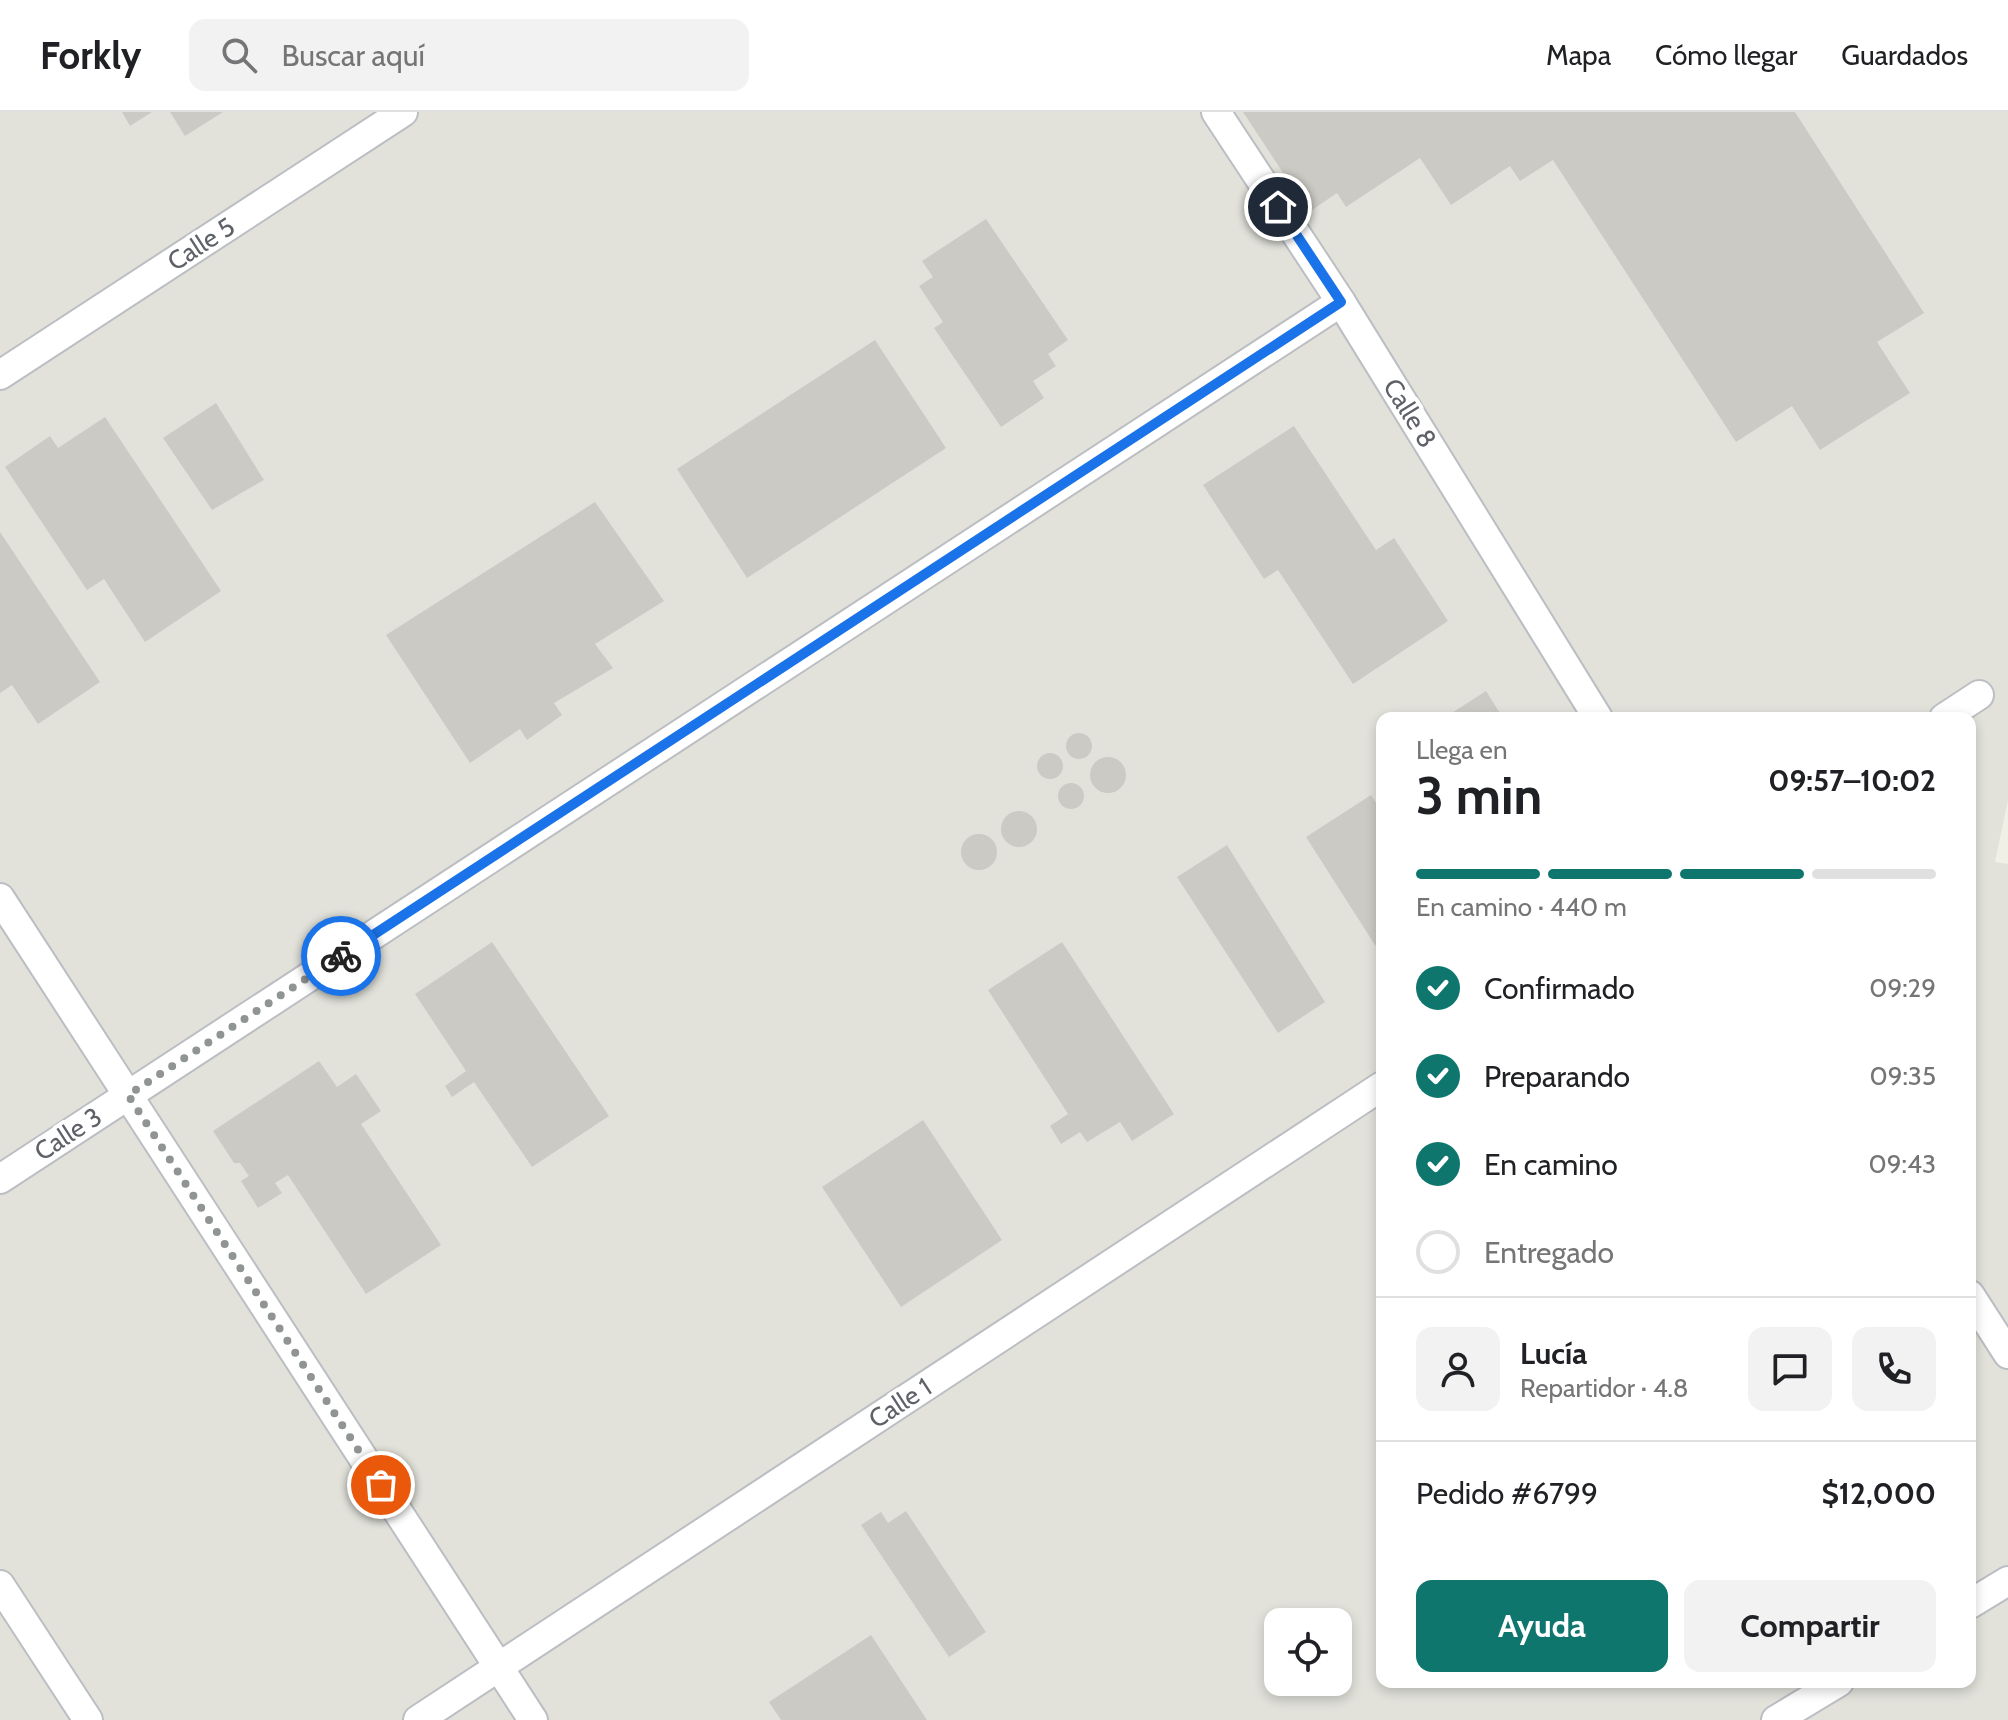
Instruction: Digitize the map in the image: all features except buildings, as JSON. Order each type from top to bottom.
[{"type":"street","name":"Calle 5","points":[[0,375],[403,112]]},
{"type":"street","name":"Calle 8","points":[[1216,112],[1341,302],[1594,712]]},
{"type":"street","name":"Calle 3","points":[[0,1179],[1341,302]]},
{"type":"street","points":[[1953,712],[1979,695]]},
{"type":"street","points":[[0,898],[533,1720]]},
{"type":"street","name":"Calle 1","points":[[418,1720],[1376,1090]]},
{"type":"street","points":[[1976,1304],[2008,1354]]},
{"type":"street","points":[[1976,1600],[2008,1581]]},
{"type":"street","points":[[0,1585],[88,1720]]},
{"type":"street","points":[[1776,1720],[1829,1688]]},
{"type":"shaded area","points":[[0,112],[2008,112],[2008,800],[1995,862],[2008,864],[2008,1720],[0,1720]]},
{"type":"way so far","points":[[341,956],[128,1095],[381,1485]]},
{"type":"route","points":[[341,956],[1341,302],[1278,207]]}]
